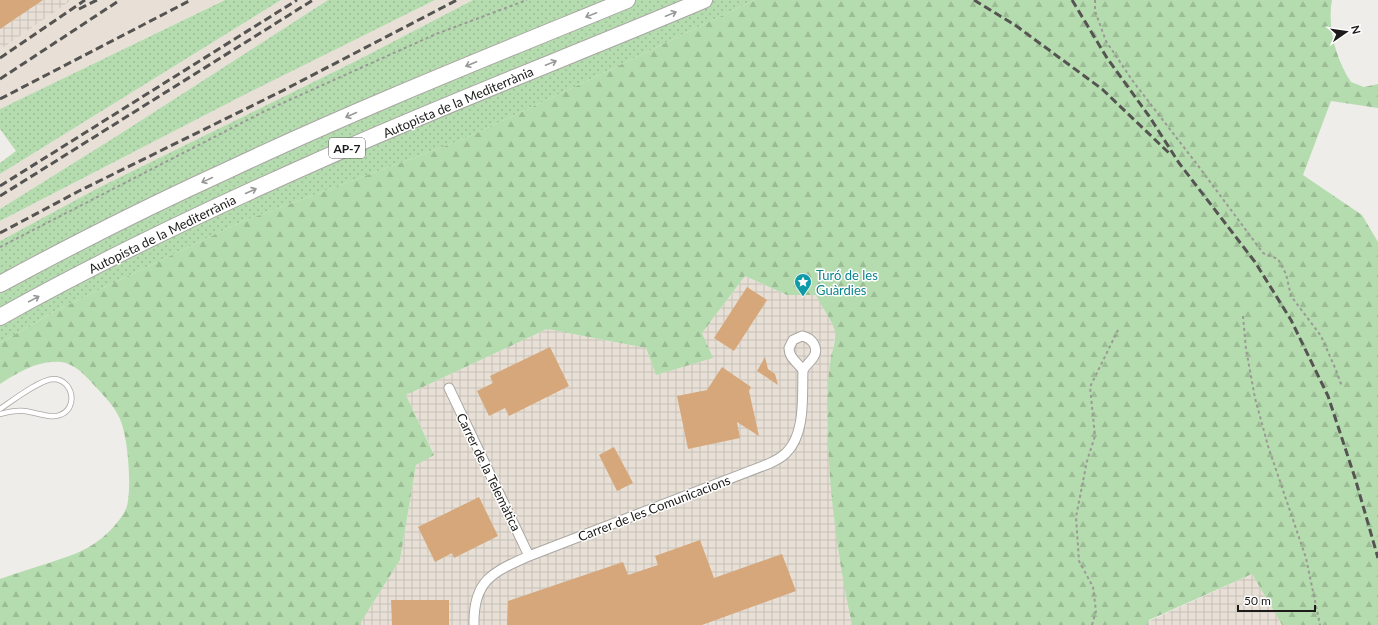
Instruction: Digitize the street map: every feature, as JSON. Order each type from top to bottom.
[{"type":"highway","name":"AP-7","points":[[0,284],[102,231],[227,170],[428,82],[627,0]]},
{"type":"highway","name":"Autopista de la Mediterrània","points":[[0,317],[171,228],[314,162],[704,0]]},
{"type":"street","name":"Carrer de les Comunicacions","points":[[474,625],[477,600],[492,574],[502,568],[529,556],[778,459],[787,452],[798,436],[800,425],[802,370]]},
{"type":"street","name":"Carrer de la Telemàtica","points":[[448,388],[529,556]]},
{"type":"lane","points":[[0,409],[37,385],[52,379],[63,382],[71,391],[71,403],[69,409],[59,416],[24,411],[0,414]]},
{"type":"path","points":[[0,247],[265,111],[436,34],[527,0]]},
{"type":"path","points":[[1095,0],[1095,12],[1106,41],[1132,80],[1263,253],[1278,259],[1286,274],[1291,296],[1321,336],[1342,387]]},
{"type":"path","points":[[1243,316],[1246,349],[1255,398],[1268,446],[1306,558],[1320,625]]},
{"type":"path","points":[[1092,625],[1096,611],[1093,587],[1079,561],[1076,517],[1095,436],[1090,387],[1118,330]]},
{"type":"shaded area","points":[[0,0],[72,0],[0,50]]},
{"type":"shaded area","points":[[72,0],[225,0],[0,109],[0,50]]},
{"type":"shaded area","points":[[281,0],[328,0],[120,134],[0,209],[0,174]]},
{"type":"shaded area","points":[[435,0],[473,0],[358,60],[98,188],[0,241],[0,221],[240,97]]},
{"type":"shaded area","points":[[745,276],[787,295],[816,295],[836,331],[830,365],[827,395],[827,426],[838,549],[852,625],[361,625],[361,622],[400,560],[416,465],[434,454],[406,395],[547,329],[646,348],[656,375],[712,358],[702,333]]},
{"type":"shaded area","points":[[1252,574],[1282,625],[1148,625],[1149,621]]},
{"type":"green space","points":[[225,0],[281,0],[0,174],[0,163],[16,151],[0,129],[0,109]]},
{"type":"green space","points":[[328,0],[435,0],[240,97],[0,221],[0,209],[120,134]]},
{"type":"green space","points":[[473,0],[754,0],[464,139],[241,222],[57,310],[0,343],[0,241],[98,188],[358,60]]},
{"type":"green space","points":[[754,0],[1332,0],[1332,32],[1341,64],[1351,82],[1364,87],[1378,84],[1378,108],[1331,101],[1303,175],[1362,215],[1378,242],[1378,625],[1282,625],[1252,574],[1149,620],[1148,625],[852,625],[837,542],[827,430],[828,379],[835,332],[816,295],[787,295],[745,276],[702,333],[713,358],[656,375],[646,348],[547,329],[406,395],[434,455],[416,465],[400,560],[361,622],[361,625],[0,625],[0,579],[75,554],[98,541],[111,530],[123,515],[127,506],[129,474],[127,448],[122,425],[117,412],[104,395],[79,370],[71,365],[61,362],[37,365],[22,371],[0,384],[0,343],[57,310],[241,222],[464,139]]},
{"type":"building","points":[[0,0],[43,0],[0,29]]},
{"type":"building","points":[[747,287],[767,300],[734,351],[714,338]]},
{"type":"building","points":[[550,347],[569,386],[509,416],[505,408],[489,416],[477,391],[493,383],[490,376]]},
{"type":"building","points":[[765,357],[768,369],[775,374],[778,385],[757,371]]},
{"type":"building","points":[[722,367],[751,387],[749,391],[759,436],[737,422],[740,438],[688,449],[677,396],[707,390]]},
{"type":"building","points":[[614,447],[633,483],[617,491],[599,455]]},
{"type":"building","points":[[479,497],[498,536],[454,558],[452,553],[435,562],[418,527]]},
{"type":"building","points":[[700,540],[714,578],[782,554],[796,591],[702,625],[507,625],[508,601],[623,562],[628,575],[658,565],[655,556]]},
{"type":"building","points":[[391,600],[449,600],[449,625],[392,625]]},
{"type":"railway","points":[[0,58],[85,0]]},
{"type":"railway","points":[[79,9],[97,0]]},
{"type":"railway","points":[[0,79],[120,0]]},
{"type":"railway","points":[[0,99],[191,0]]},
{"type":"railway","points":[[0,186],[297,0]]},
{"type":"railway","points":[[0,196],[313,0]]},
{"type":"railway","points":[[0,233],[79,191],[282,91],[457,0]]},
{"type":"railway","points":[[974,0],[1015,25],[1102,89],[1169,153]]},
{"type":"railway","points":[[1072,0],[1107,58],[1149,116],[1179,163],[1255,262],[1291,320],[1328,396],[1355,478],[1378,558]]},
{"type":"place","name":"Turó de les Guàrdies","points":[[803,297]]}]
